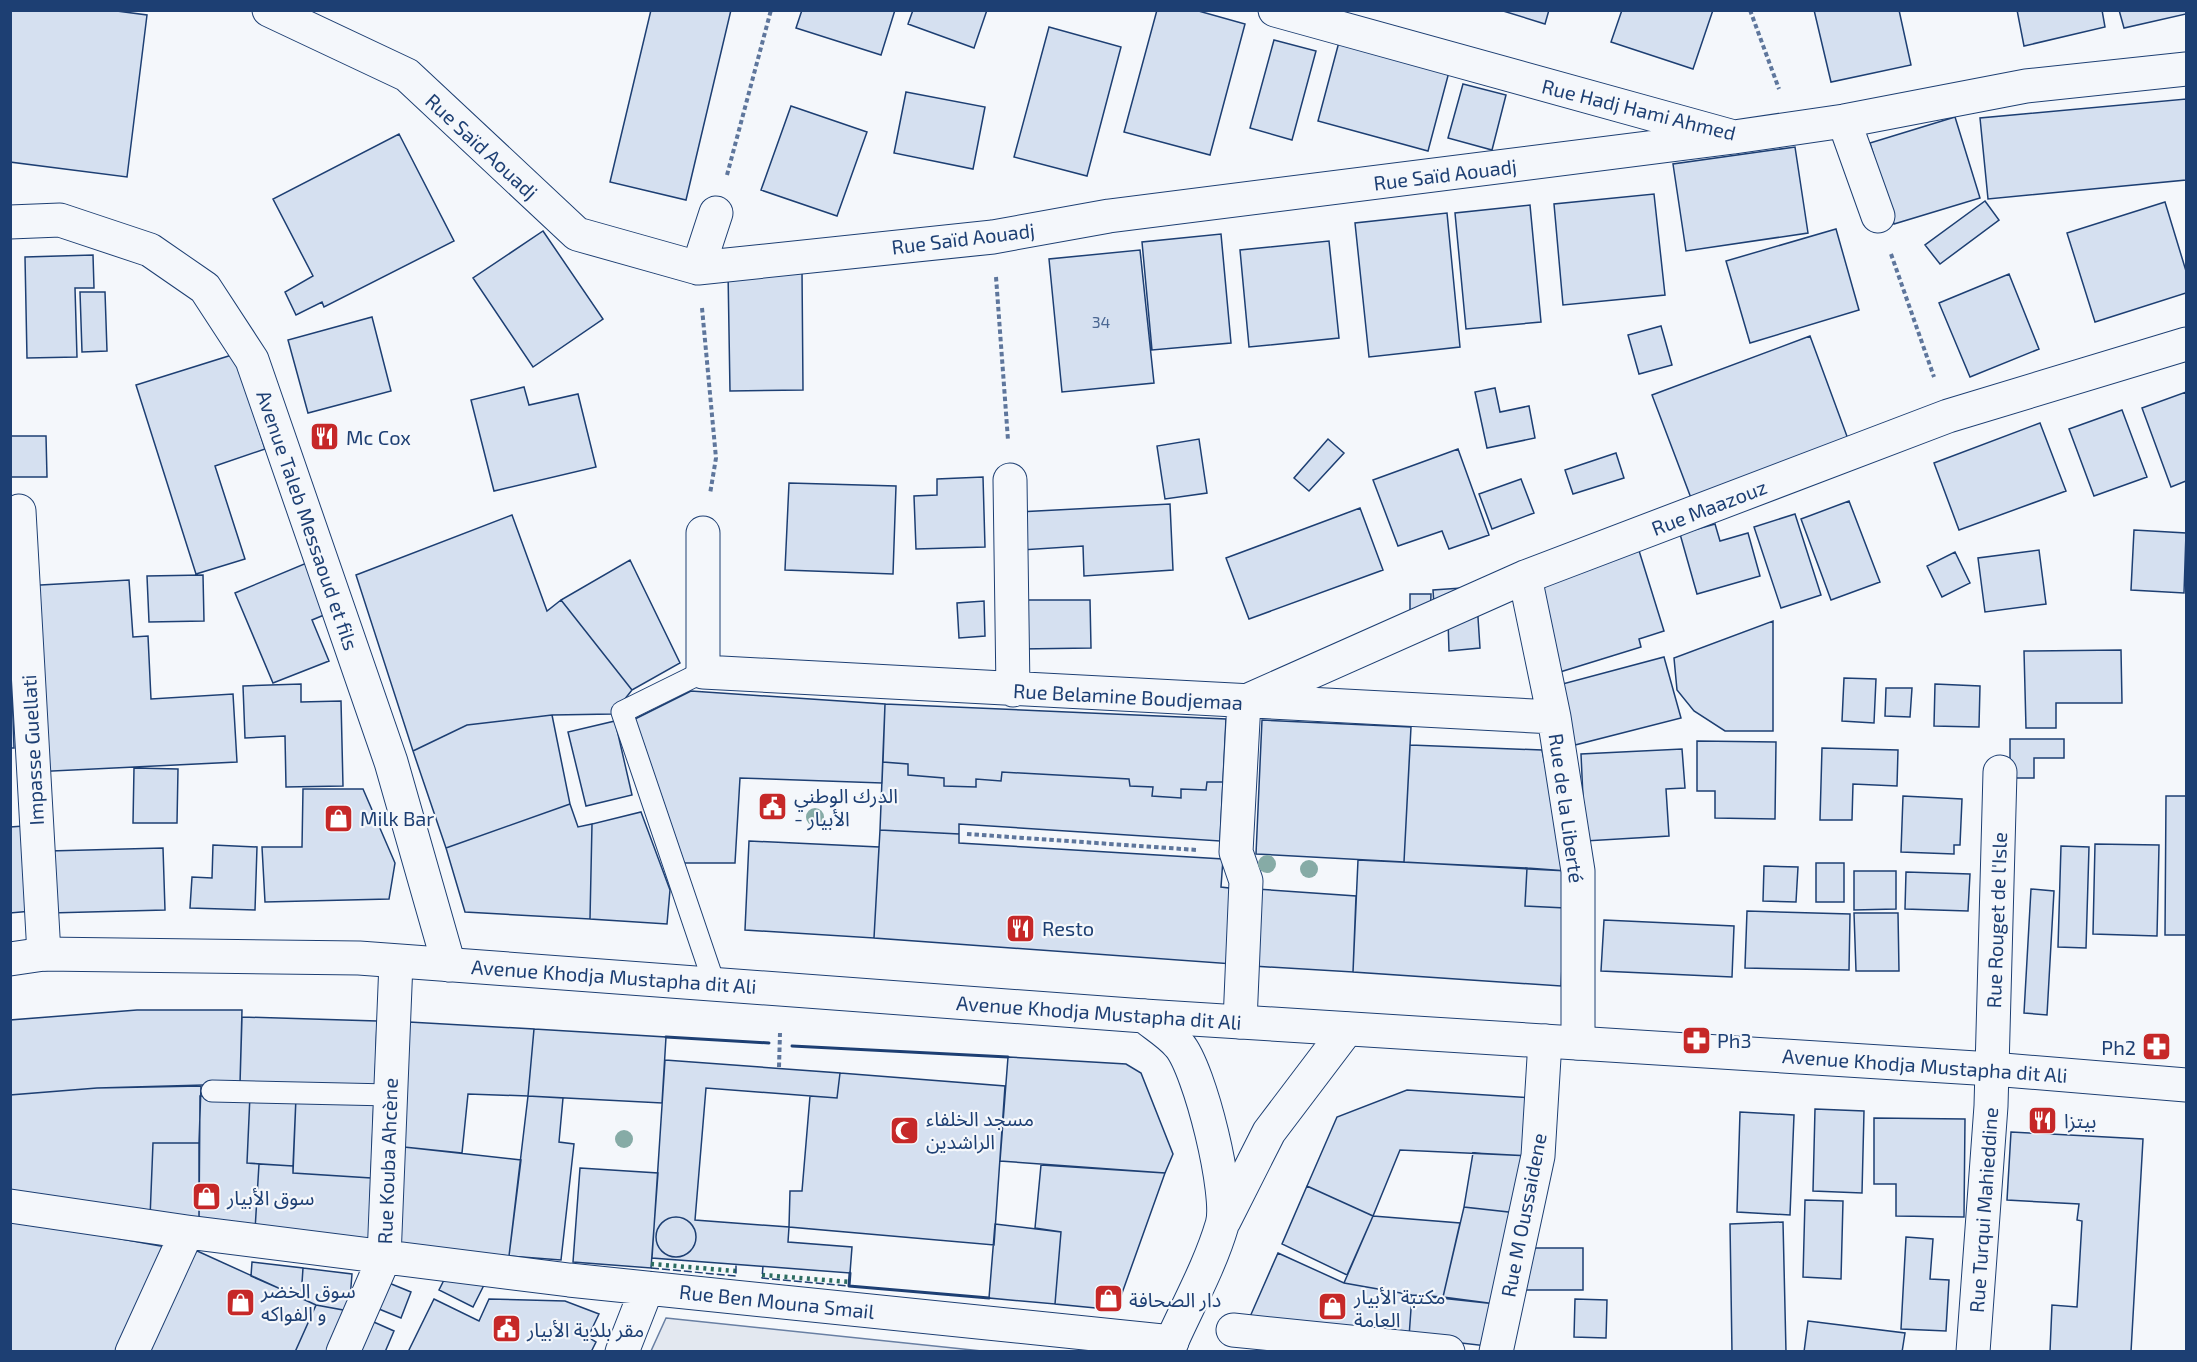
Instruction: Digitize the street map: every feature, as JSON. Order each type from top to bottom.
[{"type":"street","name":"Rue Saïd Aouadj","points":[[269,10],[407,75],[577,234],[698,267],[993,237],[1109,216],[1734,137]]},
{"type":"street","name":"Rue Hadj Hami Ahmed","points":[[1275,10],[1734,137],[1794,130],[2026,86],[2187,69]]},
{"type":"street","points":[[1844,121],[1878,216]]},
{"type":"street","points":[[698,267],[716,213]]},
{"type":"street","name":"Avenue Taleb Messaoud et fils","points":[[10,222],[60,220],[150,250],[205,288],[252,360],[391,762],[449,965]]},
{"type":"street","name":"Rue Maazouz","points":[[1244,702],[1525,577],[1948,416],[2187,344]]},
{"type":"street","points":[[1010,480],[1013,690]]},
{"type":"street","name":"Impasse Guellati","points":[[19,512],[44,954]]},
{"type":"street","points":[[703,533],[703,672]]},
{"type":"street","name":"Rue de la Liberté","points":[[1525,577],[1554,717],[1578,871],[1578,1043]]},
{"type":"street","name":"Rue Belamine Boudjemaa","points":[[703,672],[1554,717]]},
{"type":"street","points":[[1240,1022],[1246,881],[1236,852],[1244,702]]},
{"type":"street","name":"Rue Rouget de l'Isle","points":[[1992,1069],[2000,772]]},
{"type":"street","name":"Avenue Khodja Mustapha dit Ali","points":[[10,959],[44,954],[225,954],[359,958],[1144,1016],[1992,1069],[2187,1084]]},
{"type":"street","name":"Rue Kouba Ahcène","points":[[343,1352],[384,1258],[396,962]]},
{"type":"street","points":[[1144,1016],[1180,1046],[1195,1074],[1213,1135],[1220,1177],[1223,1223]]},
{"type":"street","points":[[1169,1346],[1223,1223],[1269,1132],[1347,1029]]},
{"type":"street","name":"Rue M Oussaidene","points":[[1496,1352],[1538,1156],[1545,1041]]},
{"type":"street","name":"Rue Turqui Mahieddine","points":[[1973,1352],[1992,1069]]},
{"type":"street","name":"Rue Ben Mouna Smail","points":[[10,1206],[384,1258],[1169,1346]]},
{"type":"street","points":[[132,1352],[187,1232]]},
{"type":"street","points":[[622,1352],[647,1288]]},
{"type":"street","points":[[1233,1330],[1448,1352]]},
{"type":"lane","points":[[703,672],[622,712],[714,983]]},
{"type":"lane","points":[[212,1091],[390,1095]]},
{"type":"path","points":[[716,213],[771,10]]},
{"type":"path","points":[[1750,10],[1794,130]]},
{"type":"path","points":[[1878,216],[1948,416]]},
{"type":"path","points":[[993,237],[1010,480]]},
{"type":"path","points":[[698,267],[716,458],[703,533]]},
{"type":"path","points":[[967,834],[1236,852]]},
{"type":"path","points":[[779,1067],[780,1033]]},
{"type":"shaded area","points":[[666,1318],[982,1351],[651,1351]]},
{"type":"building","points":[[10,10],[109,10],[147,15],[127,177],[10,162]]},
{"type":"building","points":[[651,10],[731,10],[686,200],[610,182]]},
{"type":"building","points":[[802,10],[895,10],[881,55],[796,28]]},
{"type":"building","points":[[913,10],[987,10],[974,48],[908,24]]},
{"type":"building","points":[[1157,10],[1195,10],[1245,24],[1210,155],[1124,132]]},
{"type":"building","points":[[1500,10],[1549,10],[1545,24]]},
{"type":"building","points":[[1622,10],[1713,10],[1693,69],[1611,42]]},
{"type":"building","points":[[1814,10],[1899,10],[1911,65],[1831,82]]},
{"type":"building","points":[[2017,10],[2102,10],[2105,27],[2024,46]]},
{"type":"building","points":[[2119,10],[2186,10],[2186,14],[2124,28]]},
{"type":"building","points":[[1049,27],[1121,47],[1087,176],[1014,157]]},
{"type":"building","points":[[1274,40],[1316,51],[1292,140],[1250,128]]},
{"type":"building","points":[[1339,42],[1449,72],[1428,151],[1318,121]]},
{"type":"building","points":[[1463,84],[1506,95],[1492,150],[1448,138]]},
{"type":"building","points":[[906,92],[985,107],[973,169],[894,153]]},
{"type":"building","points":[[2186,99],[2186,180],[1988,199],[1980,118]]},
{"type":"building","points":[[791,106],[867,132],[837,216],[761,190]]},
{"type":"building","points":[[1955,117],[1980,198],[1894,224],[1870,143]]},
{"type":"building","points":[[399,134],[454,241],[324,307],[322,302],[296,315],[285,292],[313,276],[273,199]]},
{"type":"building","points":[[1795,147],[1808,233],[1686,251],[1673,164]]},
{"type":"building","points":[[1654,194],[1665,295],[1563,305],[1554,204]]},
{"type":"building","points":[[1985,201],[1999,220],[1940,264],[1925,245]]},
{"type":"building","points":[[2165,202],[2186,271],[2186,293],[2095,322],[2067,233]]},
{"type":"building","points":[[1530,205],[1541,322],[1466,329],[1455,213]]},
{"type":"building","points":[[1447,213],[1460,347],[1369,357],[1355,223]]},
{"type":"building","points":[[1836,229],[1859,310],[1750,343],[1726,261]]},
{"type":"building","points":[[543,231],[603,319],[533,367],[473,278]]},
{"type":"building","points":[[1221,234],[1231,343],[1152,350],[1142,242]]},
{"type":"building","points":[[1329,241],[1339,338],[1249,347],[1240,250]]},
{"type":"building","points":[[1140,250],[1154,383],[1062,392],[1049,259]]},
{"type":"building","points":[[93,255],[94,288],[75,288],[77,357],[27,358],[25,257]]},
{"type":"building","points":[[802,270],[803,390],[730,391],[728,271]]},
{"type":"building","points":[[2009,274],[2039,349],[1970,377],[1939,303]]},
{"type":"building","points":[[80,292],[105,292],[107,351],[82,352]]},
{"type":"building","points":[[372,317],[391,391],[308,413],[288,340]]},
{"type":"building","points":[[1661,326],[1672,365],[1639,374],[1628,335]]},
{"type":"building","points":[[1810,336],[1848,439],[1691,498],[1652,395]]},
{"type":"building","points":[[235,354],[265,449],[215,466],[245,559],[196,574],[136,385]]},
{"type":"building","points":[[524,387],[529,405],[578,394],[596,467],[494,491],[471,400]]},
{"type":"building","points":[[1495,388],[1500,412],[1529,406],[1535,438],[1487,448],[1475,392]]},
{"type":"building","points":[[2186,392],[2186,481],[2171,487],[2142,408]]},
{"type":"building","points":[[2122,410],[2147,477],[2094,496],[2069,429]]},
{"type":"building","points":[[2040,423],[2066,491],[1959,530],[1934,463]]},
{"type":"building","points":[[10,436],[46,436],[47,477],[10,477]]},
{"type":"building","points":[[1199,439],[1207,493],[1165,499],[1157,446]]},
{"type":"building","points":[[1328,439],[1344,453],[1309,491],[1294,478]]},
{"type":"building","points":[[1458,449],[1489,535],[1449,549],[1442,531],[1398,546],[1373,480]]},
{"type":"building","points":[[1616,453],[1624,478],[1573,494],[1565,470]]},
{"type":"building","points":[[983,477],[985,547],[916,549],[914,496],[937,495],[937,479]]},
{"type":"building","points":[[1521,479],[1534,513],[1492,529],[1479,494]]},
{"type":"building","points":[[789,483],[896,486],[893,574],[785,570]]},
{"type":"building","points":[[1849,501],[1880,582],[1831,600],[1801,519]]},
{"type":"building","points":[[1170,504],[1173,570],[1084,576],[1083,546],[1021,550],[1018,512]]},
{"type":"building","points":[[1360,508],[1383,570],[1249,619],[1226,558]]},
{"type":"building","points":[[1795,514],[1821,595],[1781,608],[1754,527]]},
{"type":"building","points":[[512,515],[547,611],[561,600],[632,690],[613,714],[552,715],[467,725],[413,751],[356,575]]},
{"type":"building","points":[[1715,524],[1720,541],[1748,533],[1760,576],[1697,594],[1680,534]]},
{"type":"building","points":[[2134,530],[2186,533],[2184,593],[2131,590]]},
{"type":"building","points":[[1636,541],[1664,631],[1639,639],[1641,647],[1560,672],[1534,586]]},
{"type":"building","points":[[2039,550],[2046,604],[1985,612],[1978,558]]},
{"type":"building","points":[[333,552],[353,603],[312,620],[329,661],[273,683],[235,593]]},
{"type":"building","points":[[1955,552],[1970,583],[1942,597],[1927,566]]},
{"type":"building","points":[[630,560],[680,663],[632,690],[561,600]]},
{"type":"building","points":[[203,575],[204,621],[149,622],[147,576]]},
{"type":"building","points":[[129,580],[133,637],[148,636],[151,699],[233,694],[237,762],[32,772],[23,586]]},
{"type":"building","points":[[1476,587],[1480,648],[1449,651],[1448,620],[1435,621],[1433,590]]},
{"type":"building","points":[[1410,594],[1431,594],[1430,621],[1410,621]]},
{"type":"building","points":[[1020,600],[1090,600],[1091,648],[1020,649]]},
{"type":"building","points":[[984,601],[985,636],[959,638],[957,603]]},
{"type":"building","points":[[1773,621],[1773,731],[1725,731],[1694,711],[1677,690],[1674,658]]},
{"type":"building","points":[[2121,650],[2122,703],[2056,703],[2056,728],[2026,728],[2024,651]]},
{"type":"building","points":[[1664,657],[1681,718],[1571,746],[1555,686]]},
{"type":"building","points":[[1844,678],[1876,679],[1874,723],[1842,721]]},
{"type":"building","points":[[301,684],[301,702],[341,701],[343,786],[286,787],[285,736],[245,738],[243,686]]},
{"type":"building","points":[[1935,684],[1980,686],[1979,727],[1934,726]]},
{"type":"building","points":[[1886,688],[1912,688],[1910,717],[1885,716]]},
{"type":"building","points":[[10,690],[12,690],[14,748],[10,748]]},
{"type":"building","points":[[691,691],[885,704],[882,783],[740,778],[735,863],[684,863],[635,719]]},
{"type":"building","points":[[885,704],[1226,719],[1223,782],[1207,782],[1206,790],[1181,789],[1181,798],[1152,796],[1153,787],[1130,786],[1129,779],[1002,772],[1001,781],[976,779],[976,787],[944,786],[944,778],[908,775],[908,764],[883,762]]},
{"type":"building","points":[[885,704],[1226,719],[1220,841],[959,824],[959,834],[880,830]]},
{"type":"building","points":[[552,715],[570,804],[446,848],[413,751],[467,725]]},
{"type":"building","points":[[1262,720],[1411,727],[1404,862],[1256,854]]},
{"type":"building","points":[[615,721],[632,795],[586,806],[568,732]]},
{"type":"building","points":[[2010,739],[2064,739],[2064,758],[2034,758],[2034,778],[2010,778]]},
{"type":"building","points":[[1697,741],[1776,742],[1775,819],[1715,818],[1715,791],[1697,791]]},
{"type":"building","points":[[1410,745],[1542,750],[1567,871],[1404,862]]},
{"type":"building","points":[[1822,748],[1898,750],[1897,786],[1853,784],[1852,820],[1820,820]]},
{"type":"building","points":[[1682,749],[1685,788],[1666,789],[1669,836],[1585,841],[1581,754]]},
{"type":"building","points":[[134,768],[178,769],[177,823],[133,823]]},
{"type":"building","name":"Milk Bar","points":[[303,789],[363,789],[395,863],[389,899],[265,902],[262,847],[302,847]]},
{"type":"building","points":[[1903,796],[1962,799],[1960,845],[1954,845],[1954,854],[1901,852]]},
{"type":"building","points":[[2166,796],[2186,796],[2186,935],[2165,935]]},
{"type":"building","points":[[570,804],[578,827],[592,824],[590,919],[465,912],[446,848]]},
{"type":"building","points":[[641,812],[670,890],[667,924],[590,919],[592,824]]},
{"type":"building","points":[[24,826],[32,911],[10,913],[10,827]]},
{"type":"building","points":[[880,830],[959,834],[959,843],[1223,859],[1221,887],[1237,889],[1233,964],[874,938]]},
{"type":"building","points":[[749,841],[879,847],[874,938],[745,930]]},
{"type":"building","points":[[2095,844],[2159,845],[2157,936],[2093,934]]},
{"type":"building","points":[[213,845],[257,847],[255,910],[190,908],[192,877],[212,878]]},
{"type":"building","points":[[2061,846],[2089,847],[2086,948],[2058,947]]},
{"type":"building","points":[[163,848],[165,910],[50,913],[49,851]]},
{"type":"building","points":[[1358,860],[1527,868],[1525,906],[1565,908],[1561,986],[1353,972]]},
{"type":"building","points":[[1816,863],[1844,863],[1844,902],[1816,902]]},
{"type":"building","points":[[1764,866],[1798,867],[1796,902],[1763,901]]},
{"type":"building","points":[[1527,868],[1567,871],[1565,908],[1525,906]]},
{"type":"building","points":[[1854,871],[1896,871],[1896,909],[1854,910]]},
{"type":"building","points":[[1906,872],[1970,874],[1968,911],[1905,909]]},
{"type":"building","points":[[1256,889],[1356,896],[1353,972],[1253,966]]},
{"type":"building","points":[[2031,889],[2054,891],[2047,1015],[2024,1013]]},
{"type":"building","points":[[1747,911],[1850,914],[1849,970],[1745,968]]},
{"type":"building","points":[[1854,913],[1898,913],[1899,971],[1856,971]]},
{"type":"building","points":[[1604,920],[1734,926],[1732,977],[1601,971]]},
{"type":"building","points":[[137,1010],[242,1010],[240,1084],[97,1088],[10,1095],[10,1020]]},
{"type":"building","points":[[242,1017],[377,1021],[375,1087],[240,1084]]},
{"type":"building","points":[[409,1022],[534,1029],[528,1096],[468,1094],[462,1153],[404,1147]]},
{"type":"building","points":[[534,1029],[666,1037],[662,1103],[528,1096]]},
{"type":"building","points":[[1008,1057],[1126,1064],[1141,1073],[1173,1154],[1165,1173],[1000,1161]]},
{"type":"building","points":[[665,1060],[840,1073],[837,1098],[706,1088],[695,1220],[789,1227],[788,1242],[852,1247],[850,1273],[652,1258]]},
{"type":"building","name":"مسجد الخلفاء الراشدين","points":[[840,1073],[1005,1086],[994,1245],[789,1227],[790,1191],[802,1191],[810,1096],[837,1098]]},
{"type":"building","points":[[201,1086],[199,1143],[153,1143],[150,1218],[10,1197],[10,1095],[97,1088]]},
{"type":"building","points":[[1407,1090],[1533,1098],[1530,1156],[1400,1150],[1373,1216],[1307,1186],[1337,1117]]},
{"type":"building","points":[[250,1095],[296,1097],[293,1166],[247,1163]]},
{"type":"building","points":[[250,1095],[247,1163],[259,1164],[255,1230],[199,1223],[200,1096]]},
{"type":"building","points":[[528,1096],[563,1098],[559,1142],[574,1144],[561,1260],[509,1256]]},
{"type":"building","points":[[296,1097],[374,1100],[371,1178],[293,1173]]},
{"type":"building","points":[[1815,1109],[1864,1111],[1862,1193],[1813,1191]]},
{"type":"building","points":[[1740,1112],[1794,1115],[1790,1215],[1737,1212]]},
{"type":"building","points":[[1874,1118],[1965,1119],[1964,1217],[1896,1216],[1896,1184],[1874,1184]]},
{"type":"building","points":[[2011,1132],[2143,1139],[2131,1352],[2050,1352],[2052,1305],[2077,1307],[2082,1221],[2077,1220],[2079,1204],[2007,1200]]},
{"type":"building","points":[[153,1143],[199,1143],[199,1223],[150,1218]]},
{"type":"building","points":[[404,1147],[521,1160],[509,1256],[399,1246]]},
{"type":"building","points":[[1473,1153],[1530,1156],[1517,1213],[1464,1207]]},
{"type":"building","points":[[259,1164],[293,1166],[293,1173],[371,1178],[369,1242],[255,1230]]},
{"type":"building","points":[[1041,1165],[1165,1173],[1116,1310],[1055,1304],[1061,1232],[1035,1228]]},
{"type":"building","points":[[580,1168],[658,1173],[651,1268],[573,1262]]},
{"type":"building","points":[[1307,1186],[1373,1216],[1347,1275],[1282,1244]]},
{"type":"building","points":[[1805,1200],[1843,1201],[1841,1279],[1803,1277]]},
{"type":"building","points":[[1464,1207],[1517,1213],[1496,1304],[1443,1297]]},
{"type":"building","points":[[1373,1216],[1460,1223],[1443,1297],[1412,1295],[1344,1283]]},
{"type":"building","points":[[676,1217],[690,1223],[696,1237],[690,1251],[676,1257],[662,1251],[656,1237],[662,1223]]},
{"type":"building","points":[[10,1219],[166,1247],[119,1352],[10,1352]]},
{"type":"building","points":[[1783,1222],[1786,1352],[1732,1352],[1730,1224]]},
{"type":"building","points":[[995,1224],[1061,1232],[1055,1304],[989,1298]]},
{"type":"building","points":[[1906,1237],[1933,1239],[1930,1279],[1949,1280],[1946,1331],[1901,1329]]},
{"type":"building","points":[[1522,1248],[1583,1248],[1583,1290],[1522,1290]]},
{"type":"building","name":"سوق الخضر و الفواكه","points":[[195,1250],[316,1305],[295,1352],[149,1352]]},
{"type":"building","name":"مكتبة الأبيار العامة","points":[[1278,1253],[1344,1283],[1412,1295],[1409,1337],[1249,1319]]},
{"type":"building","points":[[252,1262],[303,1268],[301,1298],[251,1276]]},
{"type":"building","points":[[303,1268],[352,1274],[349,1311],[316,1305],[301,1298]]},
{"type":"building","points":[[446,1276],[484,1285],[473,1307],[439,1290]]},
{"type":"building","points":[[389,1283],[411,1292],[401,1318],[379,1309]]},
{"type":"building","points":[[1412,1295],[1496,1304],[1487,1346],[1409,1337]]},
{"type":"building","name":"مقر بلدية الأبيار","points":[[434,1299],[479,1321],[489,1299],[565,1301],[599,1314],[588,1337],[596,1342],[591,1352],[408,1352]]},
{"type":"building","points":[[1575,1299],[1607,1300],[1606,1338],[1574,1337]]},
{"type":"building","points":[[316,1305],[349,1311],[329,1352],[295,1352]]},
{"type":"building","points":[[367,1319],[394,1331],[385,1352],[353,1352]]},
{"type":"building","points":[[1808,1321],[1905,1333],[1902,1352],[1804,1352]]},
{"type":"hedge","points":[[651,1264],[736,1271]]},
{"type":"hedge","points":[[762,1275],[850,1282]]},
{"type":"fence","points":[[651,1268],[736,1276],[736,1265]]},
{"type":"fence","points":[[763,1266],[762,1278],[849,1286]]},
{"type":"wall","points":[[666,1037],[769,1043]]},
{"type":"wall","points":[[792,1046],[1008,1057]]},
{"type":"wall","points":[[850,1273],[849,1286],[989,1298]]},
{"type":"place","name":"Mc Cox","points":[[325,437]]},
{"type":"place","name":"الدرك الوطني - الأبيار","points":[[773,806]]},
{"type":"place","name":"Milk Bar","points":[[339,818]]},
{"type":"place","name":"Resto","points":[[1021,928]]},
{"type":"place","name":"Ph3","points":[[1696,1040]]},
{"type":"place","name":"Ph2","points":[[2157,1047]]},
{"type":"place","name":"بيتزا","points":[[2043,1120]]},
{"type":"place","name":"مسجد الخلفاء الراشدين","points":[[905,1130]]},
{"type":"place","name":"سوق الأبيار","points":[[206,1197]]},
{"type":"place","name":"دار الصحافة","points":[[1108,1299]]},
{"type":"place","name":"سوق الخضر و الفواكه","points":[[240,1302]]},
{"type":"place","name":"مكتبة الأبيار العامة","points":[[1333,1307]]},
{"type":"place","name":"مقر بلدية الأبيار","points":[[506,1329]]}]
